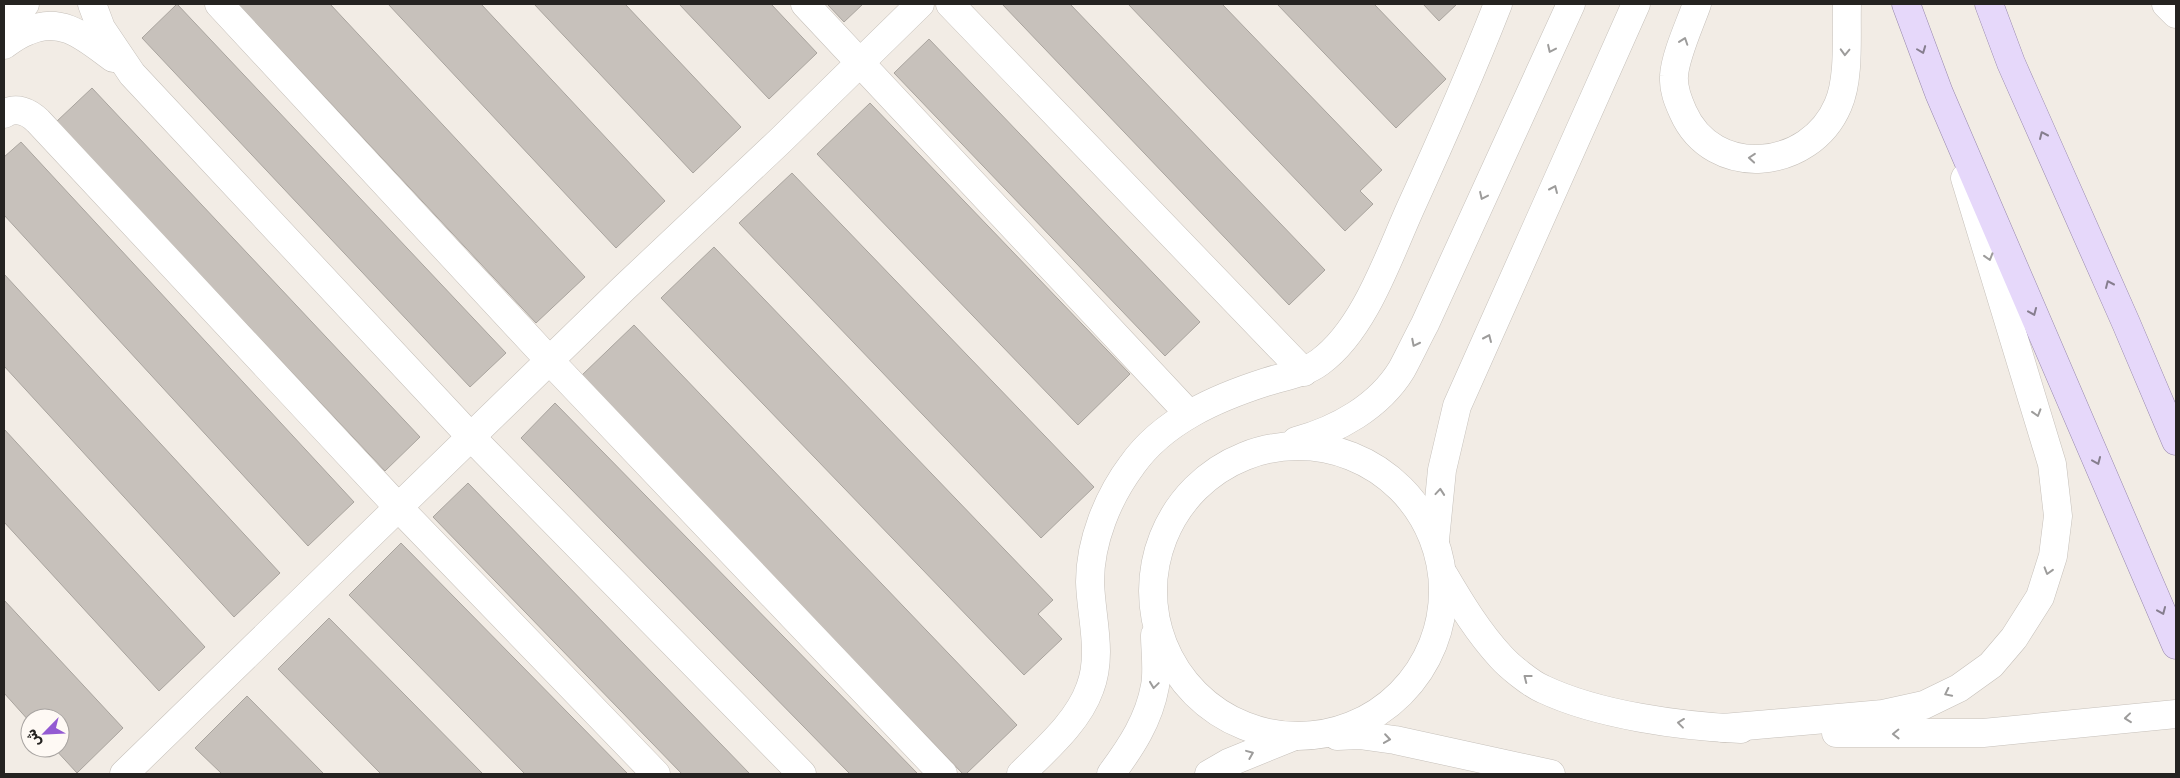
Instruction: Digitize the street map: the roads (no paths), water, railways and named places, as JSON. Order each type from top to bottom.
[{"type":"main road","points":[[1906,4],[1939,93],[2176,645]]},
{"type":"main road","points":[[1989,4],[2011,63],[2176,441]]},
{"type":"main road","points":[[2126,323],[2176,396]]},
{"type":"street","points":[[4,24],[25,4]]},
{"type":"street","points":[[54,4],[86,38]]},
{"type":"street","points":[[92,4],[101,28],[132,74]]},
{"type":"street","points":[[219,4],[550,361],[943,774]]},
{"type":"street","points":[[805,4],[1189,414]]},
{"type":"street","points":[[124,774],[471,436],[920,4]]},
{"type":"street","points":[[950,4],[1304,372]]},
{"type":"street","points":[[1021,774],[1077,715],[1091,687],[1096,656],[1090,581],[1094,548],[1103,518],[1132,464],[1157,437],[1189,414],[1246,388],[1304,372],[1318,364],[1331,354],[1356,324],[1429,167],[1498,4]]},
{"type":"street","points":[[1111,774],[1130,748],[1147,717],[1156,684],[1154,570],[1168,524],[1197,485],[1236,458],[1323,434],[1353,417],[1380,396],[1401,370],[1425,324],[1570,4]]},
{"type":"street","points":[[1435,540],[1442,470],[1457,406],[1636,4]]},
{"type":"street","points":[[1610,65],[1642,4]]},
{"type":"street","points":[[1697,4],[1674,76],[1676,96],[1688,124],[1705,142],[1727,154],[1748,159],[1768,159],[1794,151],[1811,142],[1827,125],[1839,104],[1844,78],[1847,4]]},
{"type":"street","points":[[2166,4],[2176,14]]},
{"type":"street","points":[[4,45],[28,30],[48,26],[65,26],[86,38],[132,74],[471,436],[802,774]]},
{"type":"street","points":[[1723,728],[1882,714],[1924,705],[1959,688],[1991,665],[2014,638],[2040,597],[2053,556],[2058,516],[2052,464],[1939,93]]},
{"type":"street","points":[[4,114],[20,110],[30,113],[38,121],[398,507],[656,774]]},
{"type":"street","points":[[1283,445],[1331,448],[1375,467],[1411,498],[1435,540],[1444,575],[1473,623],[1502,658],[1541,689],[1593,707],[1650,719],[1723,728],[1858,734],[1984,733],[2176,714]]},
{"type":"street","points":[[1321,736],[1363,722],[1399,697],[1427,662],[1442,620],[1444,575]]},
{"type":"street","points":[[1155,619],[1172,664],[1203,702],[1244,727],[1292,737],[1359,735],[1395,740],[1551,774]]},
{"type":"street","points":[[1209,774],[1228,763],[1292,737]]}]
